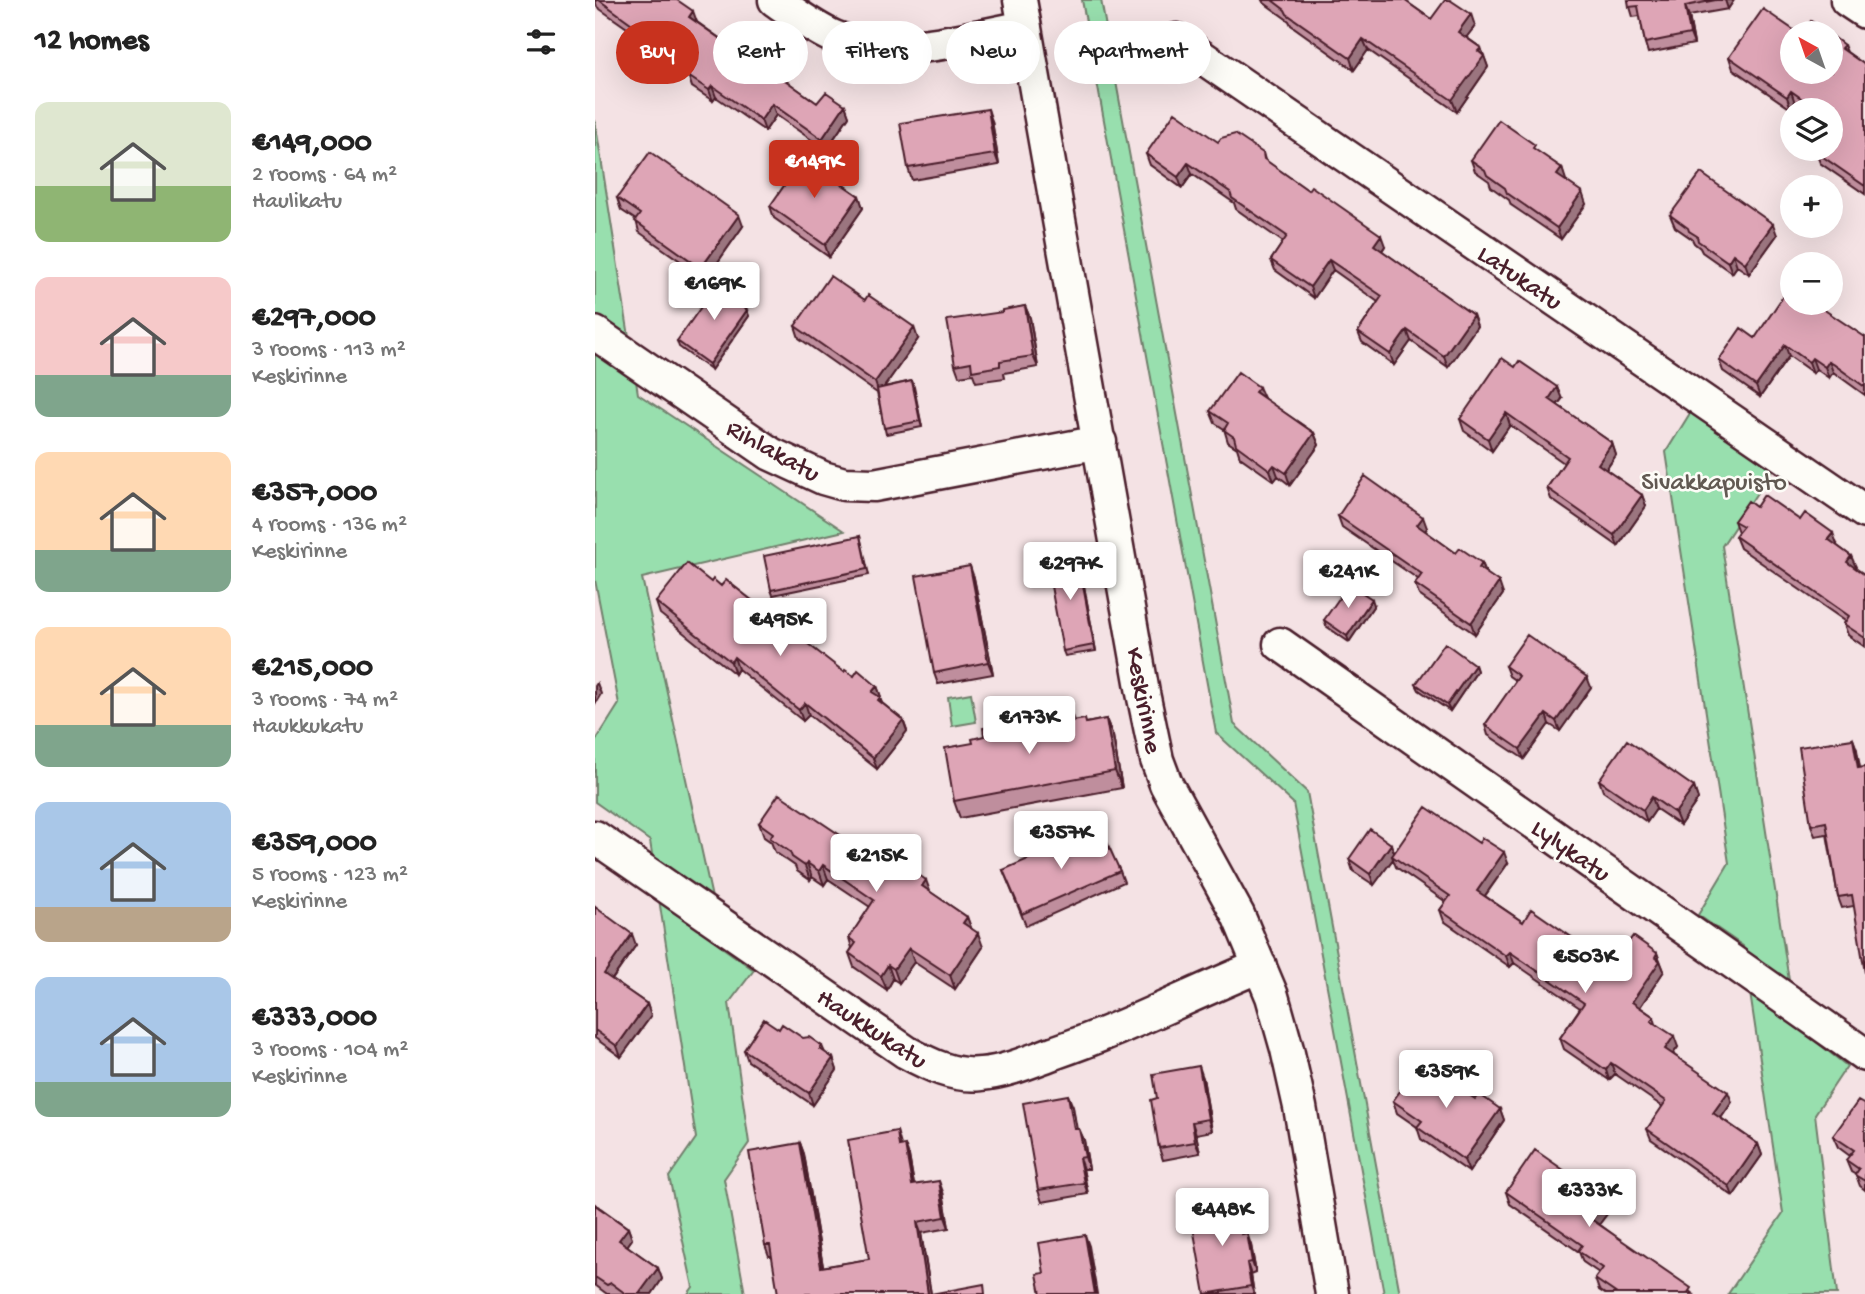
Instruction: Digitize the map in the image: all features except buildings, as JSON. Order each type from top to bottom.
[{"type":"street","points":[[775,0],[834,38],[884,48],[918,46],[1023,14]]},
{"type":"street","points":[[1847,0],[1865,12]]},
{"type":"street","name":"Keskirinne","points":[[1023,14],[1157,760],[1166,784],[1238,915],[1272,996],[1300,1107],[1332,1294]]},
{"type":"street","name":"Latukatu","points":[[1211,63],[1865,512]]},
{"type":"street","name":"Rihlakatu","points":[[595,333],[771,454],[802,470],[844,484],[874,485],[1100,442]]},
{"type":"street","name":"Lylykatu","points":[[1280,644],[1865,1055]]},
{"type":"street","name":"Haukkukatu","points":[[595,837],[906,1052],[931,1066],[958,1074],[982,1074],[1023,1064],[1069,1048],[1260,966]]},
{"type":"green space","points":[[1082,0],[1101,0],[1105,21],[1086,21]]},
{"type":"green space","points":[[1097,84],[1116,84],[1234,724],[1307,792],[1400,1294],[1384,1294],[1293,803],[1216,733]]},
{"type":"green space","points":[[595,120],[638,394],[844,531],[642,578],[723,948],[754,970],[729,1003],[749,1143],[724,1179],[745,1294],[688,1294],[693,1287],[669,1177],[696,1138],[650,841],[595,802],[595,742],[619,704],[595,580]]},
{"type":"green space","name":"Sivakkapuisto","points":[[1692,410],[1772,470],[1722,546],[1796,1026],[1847,1066],[1815,1114],[1837,1294],[1728,1294],[1783,1213],[1743,946],[1698,915],[1729,863],[1666,452]]},
{"type":"green space","points":[[971,693],[976,722],[952,726],[948,697]]}]
